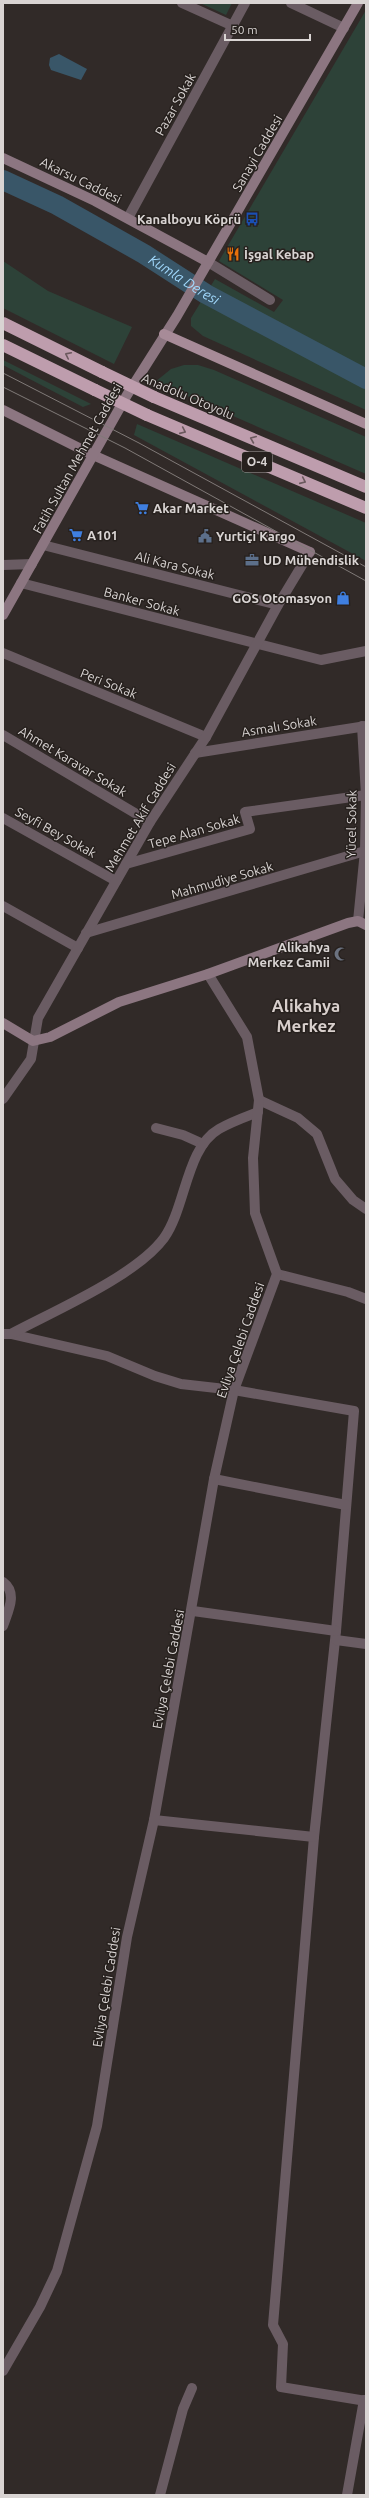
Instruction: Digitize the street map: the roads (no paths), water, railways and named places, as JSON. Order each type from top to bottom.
[{"type":"highway","name":"Anadolu Otoyolu","points":[[3,323],[154,397],[366,487]]},
{"type":"highway","name":"O-4","points":[[3,345],[147,415],[366,508]]},
{"type":"main road","points":[[164,334],[366,424]]},
{"type":"street","points":[[182,3],[233,26]]},
{"type":"street","name":"Pazar Sokak","points":[[128,218],[245,3]]},
{"type":"street","points":[[291,3],[344,28]]},
{"type":"street","name":"Sanayi Caddesi","points":[[177,316],[358,3]]},
{"type":"street","name":"Akarsu Caddesi","points":[[3,158],[46,176],[128,218],[208,262],[270,300]]},
{"type":"street","name":"Fatih Sultan Mehmet Caddesi","points":[[3,615],[93,455],[164,334],[177,316]]},
{"type":"street","points":[[3,410],[93,455]]},
{"type":"street","name":"Mehmet Akif Caddesi","points":[[5,1092],[31,1059],[38,1018],[86,933],[150,822],[206,737],[278,604],[310,552],[93,455]]},
{"type":"street","name":"Ali Kara Sokak","points":[[43,545],[278,604]]},
{"type":"street","points":[[3,565],[32,564]]},
{"type":"street","name":"Banker Sokak","points":[[21,583],[256,645],[321,660],[366,651]]},
{"type":"street","name":"Peri Sokak","points":[[3,653],[206,737]]},
{"type":"street","name":"Asmalı Sokak","points":[[195,753],[364,726]]},
{"type":"street","name":"Yücel Sokak","points":[[362,923],[366,795],[364,726]]},
{"type":"street","name":"Ahmet Karavar Sokak","points":[[3,735],[150,822]]},
{"type":"street","name":"Tepe Alan Sokak","points":[[126,864],[250,829],[245,812],[366,795]]},
{"type":"street","name":"Seyfi Bey Sokak","points":[[3,818],[116,881]]},
{"type":"street","name":"Mahmudiye Sokak","points":[[86,933],[365,851]]},
{"type":"street","points":[[3,906],[78,948]]},
{"type":"street","points":[[3,1023],[33,1041],[50,1037],[119,1002],[362,923]]},
{"type":"street","name":"Evliya Çelebi Caddesi","points":[[3,2371],[46,2296],[66,2241],[97,2126],[127,1937],[154,1820],[214,1479],[234,1390],[277,1274],[255,1213],[253,1158],[259,1100],[247,1037],[208,974]]},
{"type":"street","points":[[259,1100],[298,1118],[317,1134],[335,1179],[353,1200],[366,1210]]},
{"type":"street","points":[[7,1334],[128,1271],[163,1238],[178,1211],[191,1171],[203,1144],[218,1129],[258,1112]]},
{"type":"street","points":[[156,1128],[184,1135],[203,1144]]},
{"type":"street","points":[[277,1274],[348,1292],[366,1299]]},
{"type":"street","points":[[7,1334],[107,1356],[169,1381],[234,1390],[354,1412],[336,1635],[314,1837],[291,2102],[285,2202],[273,2324],[284,2344],[281,2387],[365,2400],[347,2495]]},
{"type":"street","points":[[214,1479],[346,1505]]},
{"type":"street","points":[[3,1582],[11,1591],[11,1597],[3,1626]]},
{"type":"street","points":[[192,1610],[336,1635],[366,1644]]},
{"type":"street","points":[[154,1820],[314,1837]]},
{"type":"street","points":[[160,2495],[183,2409],[192,2388]]},
{"type":"water","points":[[59,54],[87,69],[81,80],[51,70],[49,65],[50,58]]},
{"type":"waterway","name":"Kumla Deresi","points":[[3,180],[57,205],[144,254],[206,294],[366,379]]},
{"type":"tram line","points":[[3,373],[139,443],[366,567]]},
{"type":"tram line","points":[[3,387],[125,448],[366,581]]},
{"type":"place","name":"Kanalboyu Köprü","points":[[252,219]]},
{"type":"place","name":"İşgal Kebap","points":[[233,254]]},
{"type":"place","name":"Akar Market","points":[[142,508]]},
{"type":"place","name":"A101","points":[[76,535]]},
{"type":"place","name":"Yurtiçi Kargo","points":[[205,536]]},
{"type":"place","name":"UD Mühendislik","points":[[252,560]]},
{"type":"place","name":"GOS Otomasyon","points":[[343,598]]},
{"type":"place","name":"Alikahya Merkez Camii","points":[[341,954]]},
{"type":"district","name":"Alikahya Merkez","points":[[306,1016]]}]
